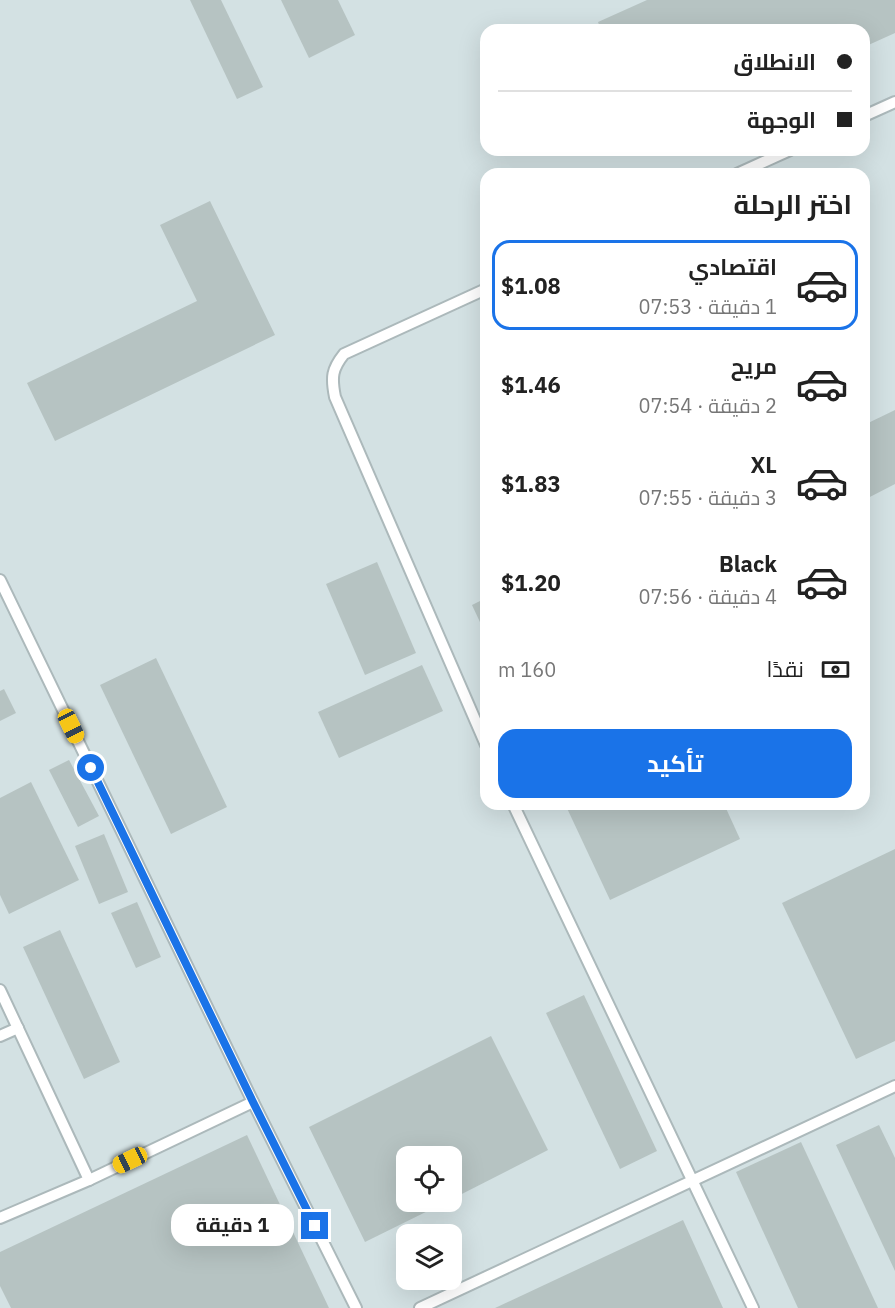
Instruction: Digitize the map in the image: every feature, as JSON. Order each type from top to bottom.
[{"type":"lane","points":[[870,113],[895,102]]},
{"type":"lane","points":[[750,168],[777,156]]},
{"type":"lane","points":[[480,292],[344,354],[335,365],[332,381],[335,397],[480,731]]},
{"type":"lane","points":[[0,580],[253,1102],[356,1308]]},
{"type":"lane","points":[[516,810],[753,1308]]},
{"type":"lane","points":[[0,990],[89,1180]]},
{"type":"lane","points":[[0,1036],[18,1028]]},
{"type":"lane","points":[[420,1308],[895,1086]]},
{"type":"lane","points":[[0,1218],[89,1180],[253,1102]]},
{"type":"building","points":[[190,0],[221,0],[263,87],[237,99]]},
{"type":"building","points":[[281,0],[338,0],[355,35],[309,58]]},
{"type":"building","points":[[647,0],[895,0],[895,33],[870,44],[870,24],[599,24],[598,22]]},
{"type":"building","points":[[210,201],[275,335],[55,441],[27,383],[197,301],[160,225]]},
{"type":"building","points":[[895,410],[895,484],[870,497],[870,422]]},
{"type":"building","points":[[377,562],[416,653],[365,675],[326,584]]},
{"type":"building","points":[[480,601],[480,622],[472,605]]},
{"type":"building","points":[[156,658],[227,807],[171,834],[100,685]]},
{"type":"building","points":[[422,665],[443,711],[339,758],[318,712]]},
{"type":"building","points":[[4,689],[16,713],[0,721],[0,691]]},
{"type":"building","points":[[69,760],[99,816],[78,827],[49,770]]},
{"type":"building","points":[[31,782],[79,880],[9,914],[0,895],[0,798]]},
{"type":"building","points":[[568,810],[727,810],[740,839],[610,900]]},
{"type":"building","points":[[104,834],[128,892],[99,904],[75,846]]},
{"type":"building","points":[[895,849],[895,1041],[856,1059],[782,903]]},
{"type":"building","points":[[137,902],[161,957],[136,968],[111,913]]},
{"type":"building","points":[[60,930],[120,1062],[84,1079],[23,947]]},
{"type":"building","points":[[584,995],[657,1151],[620,1169],[546,1013]]},
{"type":"building","points":[[491,1036],[548,1150],[462,1194],[462,1146],[396,1146],[396,1212],[426,1212],[401,1224],[396,1224],[396,1227],[365,1242],[309,1127]]},
{"type":"building","points":[[879,1125],[895,1158],[895,1271],[836,1145]]},
{"type":"building","points":[[247,1135],[329,1308],[11,1308],[0,1286],[0,1252]]},
{"type":"building","points":[[801,1142],[878,1308],[798,1308],[736,1172]]},
{"type":"building","points":[[683,1220],[723,1308],[495,1308]]},
{"type":"route","points":[[91,768],[315,1226]]}]
